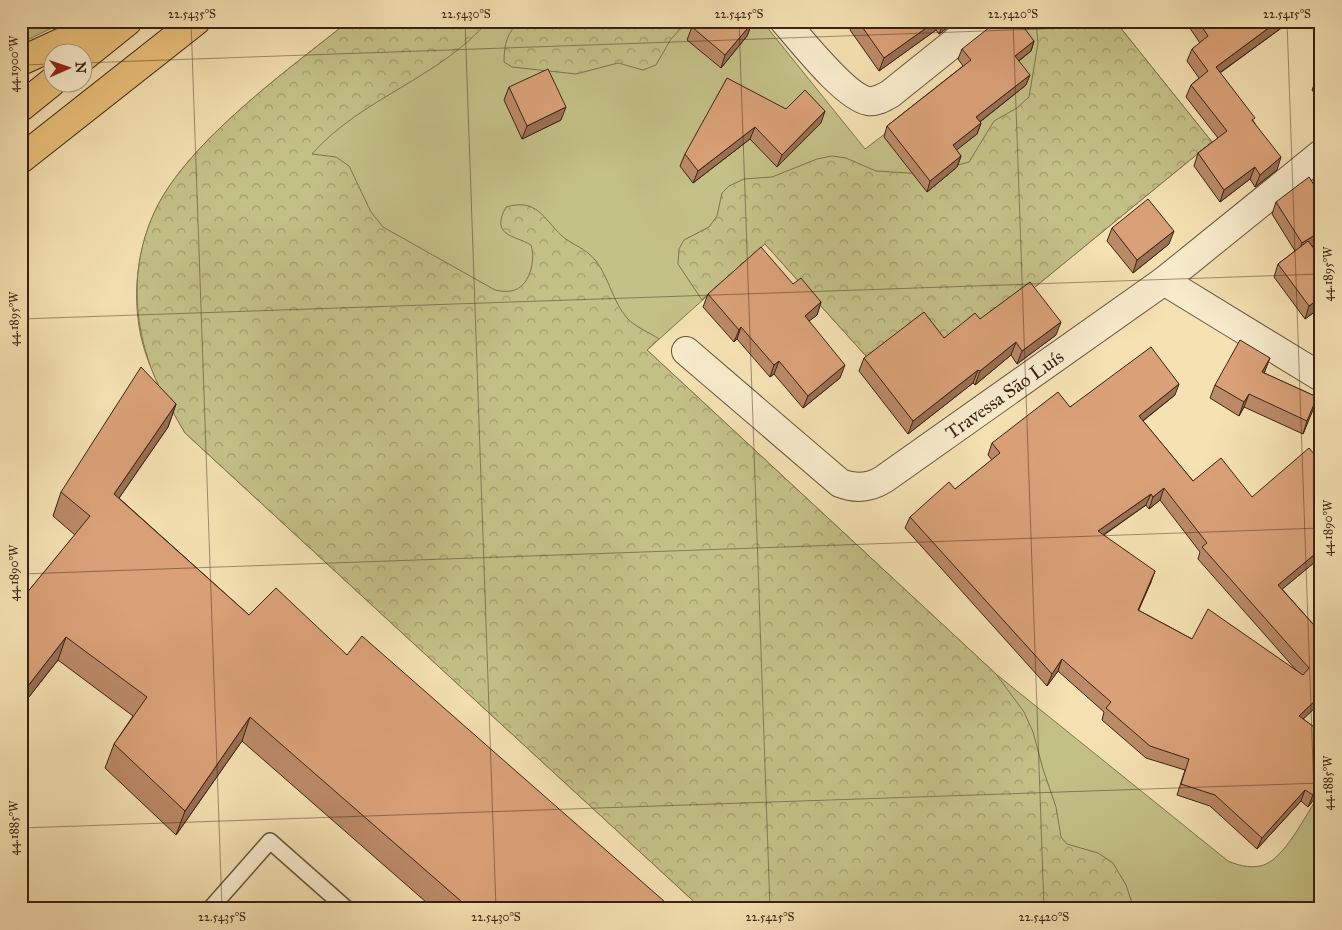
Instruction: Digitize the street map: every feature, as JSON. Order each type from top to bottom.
[{"type":"highway","points":[[21,60],[108,21]]},
{"type":"highway","points":[[92,50],[128,21]]},
{"type":"highway","points":[[21,159],[196,21]]},
{"type":"highway","points":[[21,107],[42,90]]},
{"type":"street","points":[[784,21],[846,88],[860,98],[875,101],[890,94],[981,21]]},
{"type":"street","name":"Travessa São Luís","points":[[686,351],[836,480],[852,486],[867,486],[884,479],[1164,281],[1321,154]]},
{"type":"street","points":[[1164,281],[1321,377]]},
{"type":"lane","points":[[210,909],[270,841],[347,909]]},
{"type":"green space","points":[[21,21],[66,21],[21,43]]},
{"type":"green space","points":[[349,21],[762,21],[865,149],[1033,21],[1115,21],[1212,142],[902,396],[765,244],[647,350],[996,674],[1228,861],[1242,866],[1253,867],[1268,863],[1275,858],[1297,831],[1321,792],[1321,909],[702,909],[185,433],[160,386],[144,350],[137,305],[140,257],[155,211],[170,185],[190,159],[242,108]]},
{"type":"green space","points":[[349,21],[488,21],[469,41],[447,58],[353,118],[312,154],[336,157],[349,166],[371,212],[383,227],[495,290],[511,291],[523,285],[530,272],[533,258],[531,245],[511,236],[502,229],[502,217],[506,207],[525,205],[532,207],[562,236],[592,257],[604,275],[622,312],[638,327],[659,339],[647,350],[996,674],[1024,712],[1033,732],[1056,807],[1061,837],[1067,844],[1098,853],[1113,863],[1126,885],[1134,909],[702,909],[185,433],[155,378],[148,359],[139,322],[137,284],[139,265],[142,247],[155,211],[170,185],[190,159],[215,133],[270,84]]},
{"type":"green space","points":[[520,21],[688,21],[671,39],[656,65],[643,70],[618,63],[576,74],[512,67],[504,62],[507,39]]},
{"type":"green space","points":[[1036,21],[1115,21],[1212,142],[902,396],[765,244],[702,300],[678,264],[679,249],[684,240],[709,227],[717,216],[722,193],[729,186],[744,179],[772,177],[817,159],[832,156],[846,158],[876,171],[924,174],[969,162],[994,121],[1017,108],[1029,97],[1038,43]]},
{"type":"building","points":[[697,21],[750,21],[752,23],[725,55],[692,27]]},
{"type":"building","points":[[858,21],[936,21],[884,58]]},
{"type":"building","points":[[995,21],[1019,21],[1034,41],[1015,56],[1030,75],[976,117],[981,123],[953,145],[961,156],[930,181],[887,126],[971,60],[962,49],[995,23]]},
{"type":"building","points":[[1198,21],[1278,21],[1216,67],[1255,118],[1252,120],[1281,157],[1260,175],[1255,167],[1224,190],[1198,153],[1227,131],[1191,85],[1208,71],[1192,49],[1208,36]]},
{"type":"building","points":[[548,69],[566,107],[527,126],[509,87]]},
{"type":"building","points":[[1321,74],[1321,82],[1317,77]]},
{"type":"building","points":[[727,78],[786,109],[805,90],[825,111],[782,155],[755,127],[698,171],[685,154]]},
{"type":"building","points":[[1309,177],[1318,191],[1321,189],[1321,231],[1302,243],[1276,202]]},
{"type":"building","points":[[1148,199],[1174,231],[1137,260],[1112,228]]},
{"type":"building","points":[[1308,241],[1321,258],[1321,297],[1309,306],[1278,264]]},
{"type":"building","points":[[761,247],[793,284],[801,278],[821,302],[805,316],[845,365],[808,396],[779,361],[774,365],[741,327],[739,330],[708,294]]},
{"type":"building","points":[[1030,282],[1061,322],[1022,351],[1016,342],[913,421],[864,358],[924,312],[944,338],[975,313],[980,319]]},
{"type":"building","points":[[1240,340],[1270,358],[1262,372],[1317,397],[1307,421],[1249,394],[1244,402],[1215,385]]},
{"type":"building","points":[[1151,347],[1179,384],[1139,416],[1193,481],[1221,458],[1252,497],[1309,448],[1321,462],[1321,549],[1278,585],[1321,633],[1321,695],[1299,716],[1321,732],[1321,785],[1313,795],[1305,790],[1262,838],[1215,795],[1181,784],[1189,759],[1150,746],[1106,708],[1111,702],[1062,659],[1052,674],[910,517],[949,482],[955,489],[1000,453],[992,443],[1058,392],[1070,407]],"holes":[[[1164,488],[1207,543],[1202,547],[1309,668],[1303,675],[1208,609],[1192,639],[1138,610],[1155,571],[1098,531],[1151,494],[1153,497]]]},
{"type":"building","points":[[141,367],[176,404],[114,494],[249,615],[276,588],[347,655],[362,636],[673,909],[470,909],[250,717],[185,811],[114,744],[147,697],[66,637],[21,695],[21,600],[90,516],[61,492]]}]
